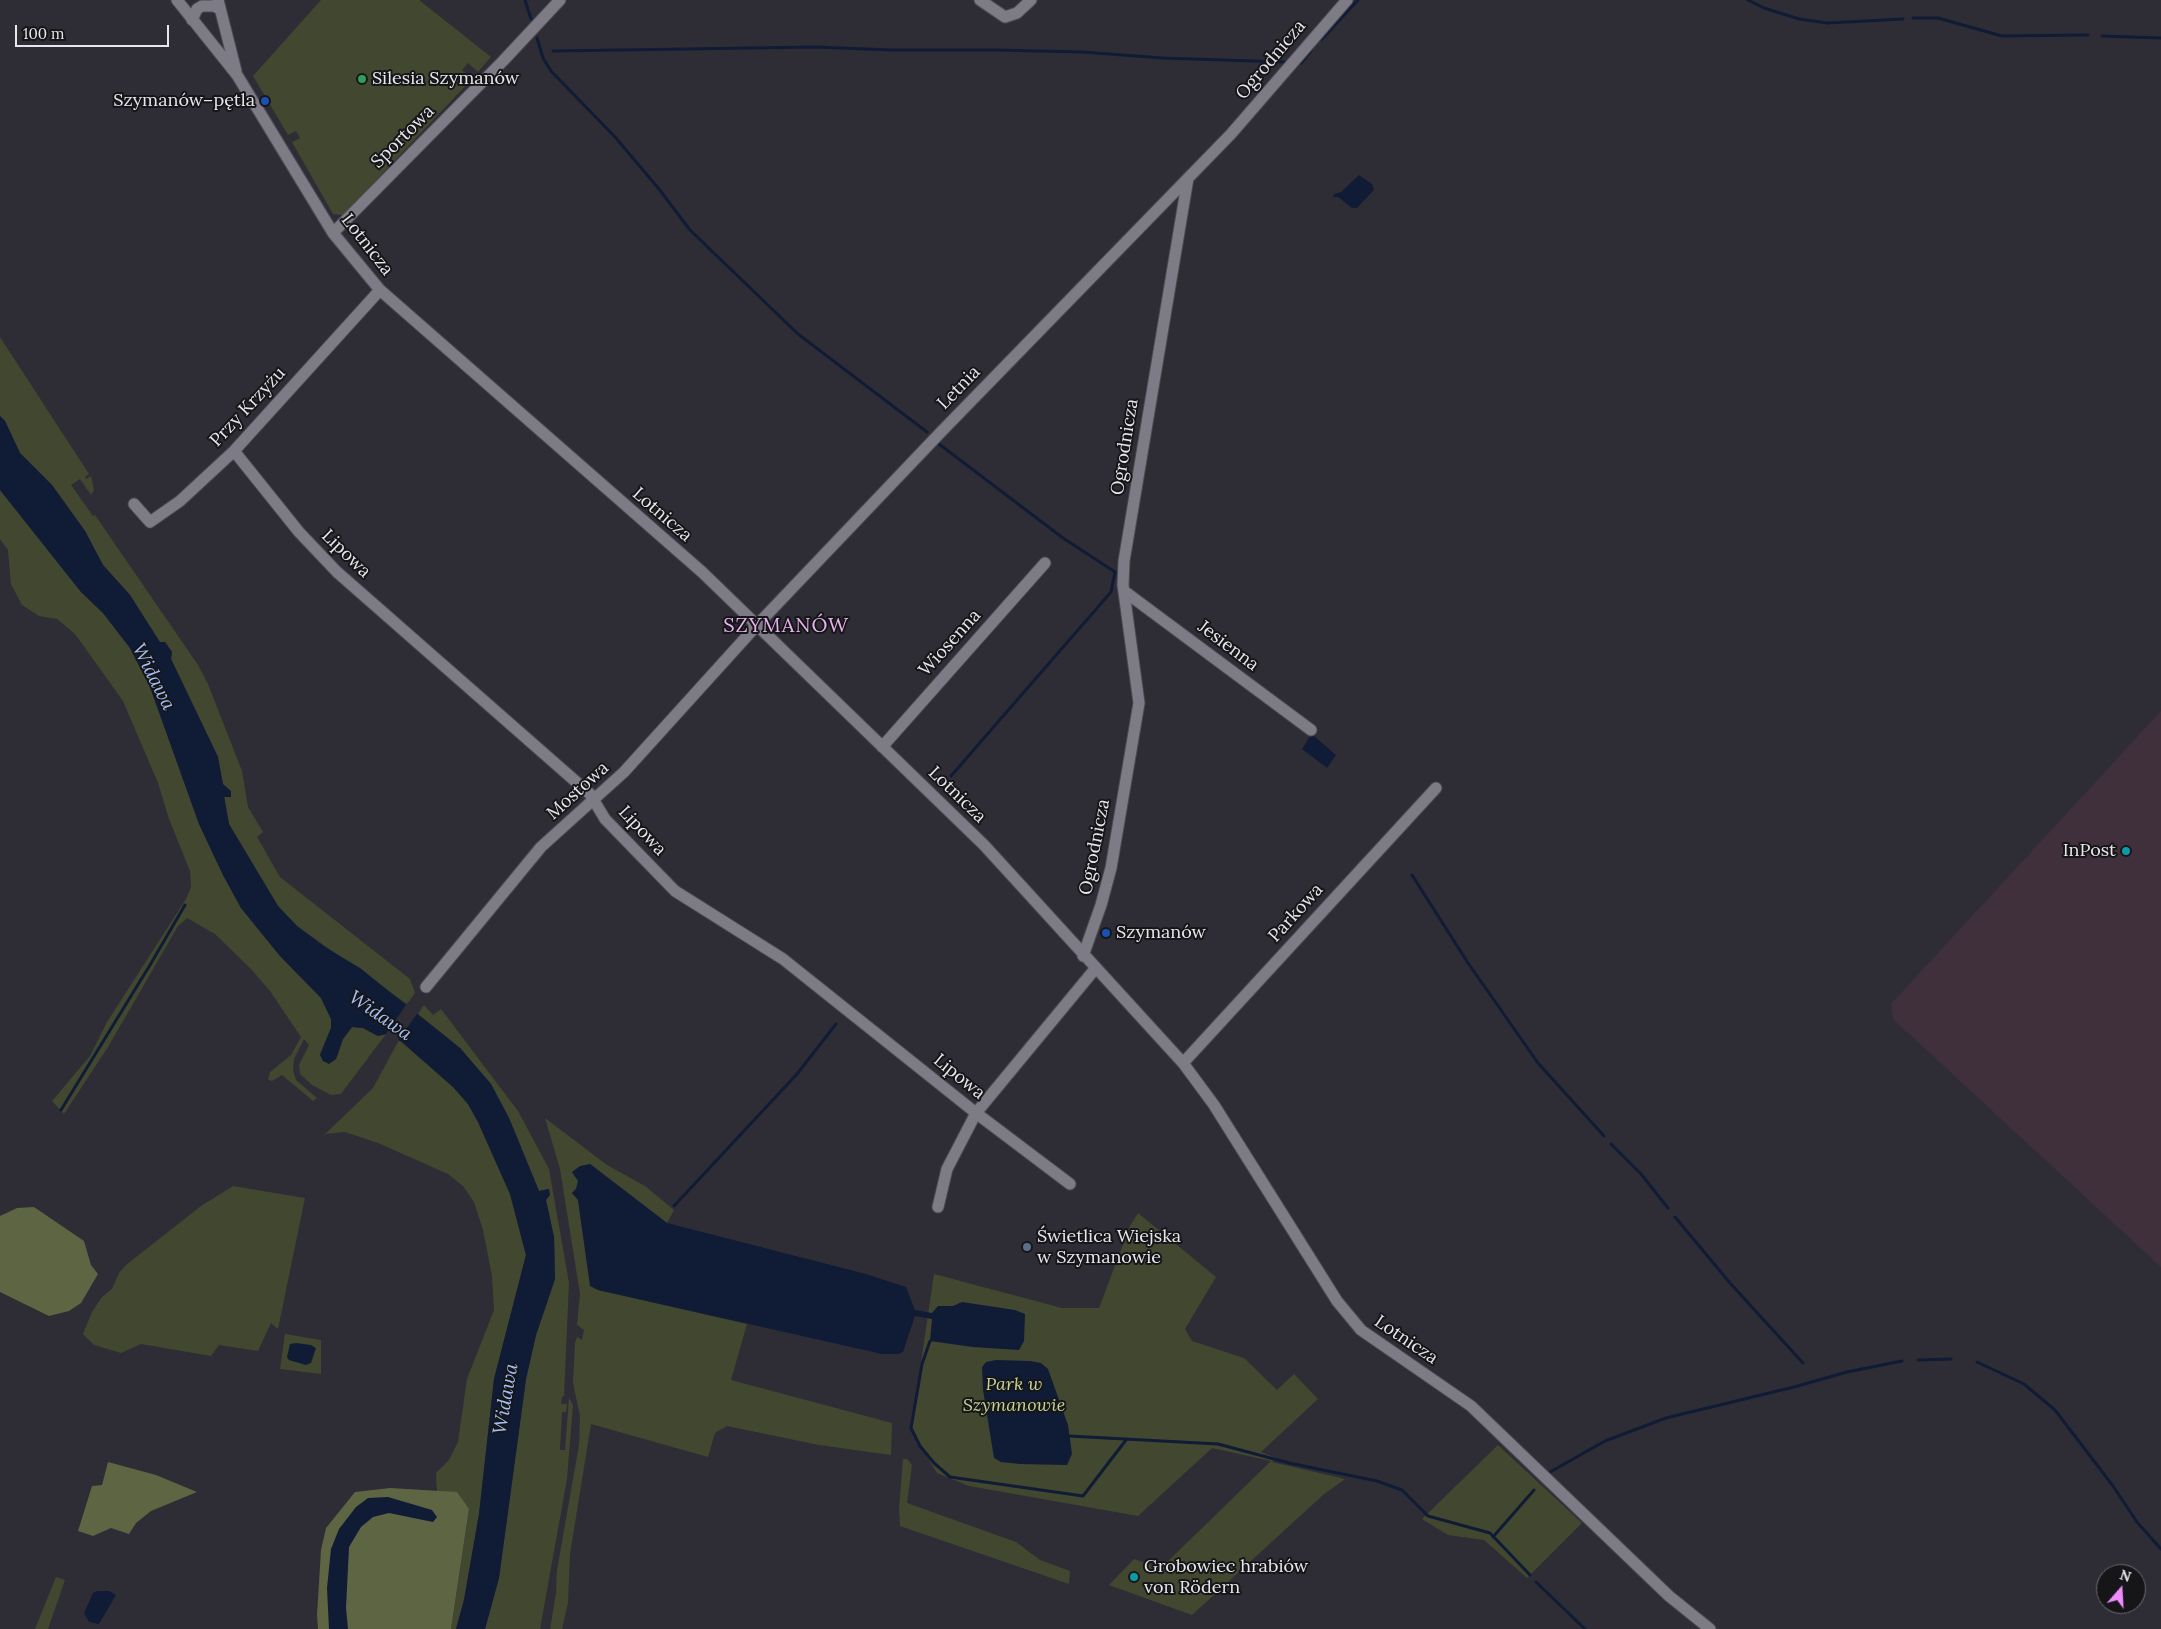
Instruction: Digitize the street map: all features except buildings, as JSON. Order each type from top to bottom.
[{"type":"street","name":"Lotnicza","points":[[177,0],[237,75],[332,233],[380,290],[758,624],[984,845],[1183,1063],[1214,1105],[1337,1301],[1361,1330],[1471,1406],[1669,1596],[1710,1629]]},
{"type":"street","name":"Sportowa","points":[[332,233],[503,61],[560,0]]},
{"type":"street","points":[[980,0],[1005,17],[1017,13],[1031,0]]},
{"type":"street","name":"Ogrodnicza","points":[[938,1207],[946,1169],[976,1113],[1090,963],[1101,905],[1111,868],[1139,703],[1124,591],[1124,560],[1188,178],[1278,81],[1347,0]]},
{"type":"street","name":"Lotnicza","points":[[219,5],[237,75]]},
{"type":"street","points":[[192,20],[197,10],[202,6],[219,5]]},
{"type":"street","name":"Letnia","points":[[758,624],[940,432],[1188,178]]},
{"type":"street","name":"Przy Krzyżu","points":[[134,504],[150,522],[180,501],[234,451],[380,290]]},
{"type":"street","name":"Lipowa","points":[[234,451],[299,532],[337,572],[590,794],[605,819],[675,891],[783,959],[976,1113],[1070,1184]]},
{"type":"street","name":"Wiosenna","points":[[882,747],[1045,563]]},
{"type":"street","name":"Jesienna","points":[[1124,591],[1311,730]]},
{"type":"street","name":"Mostowa","points":[[426,987],[542,847],[624,772],[758,624]]},
{"type":"street","name":"Parkowa","points":[[1183,1063],[1436,788]]},
{"type":"shaded area","points":[[2161,711],[2161,1267],[1893,1019],[1891,1004]]},
{"type":"green space","points":[[321,0],[419,0],[491,57],[478,72],[468,63],[462,70],[472,79],[343,215],[333,214],[292,142],[300,138],[296,131],[288,135],[253,76]]},
{"type":"green space","points":[[0,337],[89,474],[85,477],[86,479],[91,476],[94,490],[91,495],[80,479],[71,485],[93,516],[95,515],[198,665],[208,684],[242,771],[248,807],[263,832],[257,837],[280,877],[410,979],[415,993],[407,1004],[297,926],[278,906],[229,824],[218,757],[171,659],[172,652],[165,642],[160,643],[130,595],[103,565],[85,531],[52,485],[20,453],[5,421],[0,416]]},
{"type":"green space","points":[[0,490],[81,592],[103,613],[130,648],[150,687],[199,824],[223,875],[241,908],[280,956],[321,998],[331,1019],[331,1028],[320,1054],[336,1059],[343,1039],[352,1027],[363,1028],[378,1036],[386,1034],[341,1094],[331,1095],[312,1085],[300,1074],[299,1065],[309,1045],[304,1039],[294,1059],[293,1070],[296,1080],[317,1098],[313,1101],[282,1075],[272,1081],[268,1080],[270,1072],[291,1055],[301,1037],[270,991],[251,969],[215,934],[187,918],[178,926],[108,1047],[64,1114],[52,1101],[90,1056],[107,1022],[186,899],[191,887],[190,871],[169,819],[158,783],[123,701],[75,634],[57,619],[39,616],[22,605],[11,584],[8,550],[0,539]]},
{"type":"green space","points":[[424,1005],[433,1015],[441,1009],[518,1111],[549,1169],[569,1283],[564,1396],[562,1397],[561,1404],[567,1404],[566,1412],[562,1412],[560,1450],[565,1450],[569,1398],[573,1405],[567,1479],[540,1629],[485,1629],[499,1578],[526,1379],[536,1335],[555,1279],[554,1237],[546,1200],[549,1189],[539,1191],[509,1118],[491,1084],[460,1048],[418,1014]]},
{"type":"green space","points":[[399,1040],[453,1087],[468,1104],[510,1194],[526,1255],[494,1379],[479,1514],[464,1600],[456,1629],[451,1629],[469,1509],[437,1494],[436,1473],[449,1460],[458,1442],[467,1379],[494,1310],[492,1276],[483,1230],[474,1202],[463,1186],[448,1174],[378,1143],[345,1132],[326,1134],[319,1140],[373,1088]]},
{"type":"green space","points":[[545,1118],[607,1165],[645,1186],[674,1210],[667,1223],[590,1164],[572,1172],[579,1180],[576,1189],[572,1193],[578,1200],[591,1286],[598,1290],[747,1324],[731,1380],[892,1423],[891,1455],[819,1445],[727,1426],[715,1433],[708,1457],[591,1424],[570,1554],[568,1603],[562,1629],[550,1629],[556,1593],[557,1570],[579,1445],[580,1416],[573,1383],[575,1343],[577,1337],[582,1340],[584,1330],[577,1325],[580,1294],[560,1169]]},
{"type":"green space","points":[[233,1186],[305,1198],[278,1329],[271,1323],[258,1351],[219,1345],[211,1356],[141,1344],[121,1353],[94,1345],[83,1334],[92,1312],[102,1297],[112,1289],[119,1273],[126,1265],[201,1206]]},
{"type":"green space","points":[[34,1207],[84,1241],[91,1265],[98,1274],[81,1303],[69,1311],[49,1316],[0,1292],[0,1216],[17,1208]]},
{"type":"green space","name":"Park w Szymanowie","points":[[1138,1213],[1216,1277],[1185,1329],[1192,1341],[1244,1358],[1277,1390],[1294,1374],[1318,1399],[1261,1452],[1276,1458],[1272,1462],[1345,1479],[1323,1495],[1192,1615],[1109,1585],[1134,1559],[1161,1568],[1271,1461],[1212,1448],[1138,1516],[969,1486],[937,1473],[911,1430],[934,1274],[1062,1308],[1099,1308],[1130,1226]]},
{"type":"green space","points":[[285,1334],[321,1340],[321,1374],[280,1369]]},
{"type":"green space","points":[[1498,1445],[1582,1523],[1527,1578],[1484,1540],[1448,1535],[1422,1519]]},
{"type":"green space","points":[[903,1459],[907,1459],[912,1465],[907,1503],[1016,1542],[1040,1560],[1070,1571],[1069,1584],[900,1526],[899,1509]]},
{"type":"green space","points":[[108,1462],[156,1475],[197,1492],[151,1511],[136,1523],[129,1534],[111,1528],[93,1536],[78,1531],[92,1486],[102,1485]]},
{"type":"green space","points":[[390,1488],[457,1492],[469,1509],[451,1629],[318,1629],[317,1615],[321,1550],[326,1528],[355,1492]]},
{"type":"green space","points":[[56,1577],[65,1580],[48,1629],[35,1629]]},
{"type":"water","points":[[1359,175],[1372,184],[1374,190],[1357,208],[1352,208],[1338,197],[1333,197],[1334,194],[1341,192]]},
{"type":"water","name":"Widawa","points":[[0,416],[5,421],[20,453],[52,485],[85,531],[103,565],[130,595],[160,642],[165,642],[172,652],[171,659],[218,757],[223,784],[231,791],[231,797],[224,797],[229,824],[278,906],[297,926],[325,947],[360,968],[460,1048],[491,1084],[509,1118],[539,1191],[549,1189],[550,1195],[546,1200],[554,1237],[555,1279],[536,1335],[526,1379],[499,1578],[485,1629],[456,1629],[464,1600],[479,1514],[494,1379],[526,1255],[510,1194],[468,1104],[453,1087],[402,1042],[386,1034],[378,1036],[363,1028],[352,1027],[343,1039],[336,1059],[329,1064],[323,1061],[320,1055],[331,1028],[331,1019],[321,998],[280,956],[241,908],[223,875],[199,824],[150,687],[130,648],[103,613],[81,592],[0,490]]},
{"type":"water","points":[[1310,736],[1314,736],[1336,755],[1327,768],[1302,749]]},
{"type":"water","points":[[590,1164],[667,1223],[866,1274],[906,1287],[915,1310],[932,1313],[938,1306],[953,1306],[962,1302],[1015,1310],[1025,1314],[1024,1341],[1019,1350],[973,1347],[930,1341],[932,1319],[915,1316],[903,1352],[898,1354],[882,1354],[598,1290],[590,1286],[578,1200],[572,1193],[576,1189],[578,1181],[572,1172],[580,1166]]},
{"type":"water","points":[[290,1344],[311,1345],[316,1348],[311,1363],[306,1365],[289,1360],[287,1357]]},
{"type":"water","points":[[996,1360],[1030,1361],[1041,1363],[1048,1369],[1068,1425],[1072,1454],[1067,1465],[1020,1464],[1001,1462],[994,1458],[983,1390],[982,1367],[986,1362]]},
{"type":"water","points":[[388,1497],[432,1510],[437,1517],[433,1522],[389,1513],[373,1517],[361,1527],[349,1547],[346,1608],[348,1629],[329,1629],[327,1588],[331,1549],[339,1529],[356,1507],[368,1498]]},
{"type":"water","points":[[109,1591],[116,1595],[99,1624],[89,1622],[84,1613],[93,1593]]},
{"type":"pier","points":[[408,1002],[419,1011],[397,1042],[384,1037]]},
{"type":"waterway","points":[[525,0],[531,19]]},
{"type":"waterway","points":[[1321,40],[1358,0]]},
{"type":"waterway","points":[[1748,0],[1764,8],[1799,19],[1828,23],[1903,19]]},
{"type":"waterway","points":[[1913,18],[1938,18],[2002,36],[2088,35]]},
{"type":"waterway","points":[[2102,36],[2161,38]]},
{"type":"waterway","points":[[537,38],[543,58],[551,71],[615,137],[659,189],[690,230],[798,334],[927,432]]},
{"type":"waterway","points":[[553,51],[816,47],[892,50],[1083,52],[1162,58],[1284,62]]},
{"type":"waterway","points":[[1301,63],[1311,51]]},
{"type":"waterway","points":[[939,444],[1063,538],[1115,572],[1111,592],[951,776]]},
{"type":"waterway","points":[[1412,875],[1468,963],[1538,1063],[1604,1136]]},
{"type":"waterway","points":[[61,1110],[185,905]]},
{"type":"waterway","points":[[674,1206],[797,1074],[836,1024]]},
{"type":"waterway","points":[[1611,1144],[1641,1174],[1668,1208]]},
{"type":"waterway","points":[[1675,1217],[1730,1283],[1803,1363]]},
{"type":"waterway","points":[[930,1341],[922,1364],[911,1428],[920,1446],[934,1463],[950,1477],[1083,1496],[1126,1440]]},
{"type":"waterway","points":[[1918,1360],[1951,1359]]},
{"type":"waterway","points":[[1550,1472],[1605,1441],[1666,1418],[1847,1372],[1902,1361]]},
{"type":"waterway","points":[[1977,1362],[2024,1384],[2055,1410],[2113,1486],[2137,1522],[2161,1549]]},
{"type":"waterway","points":[[1069,1436],[1218,1444],[1289,1463],[1377,1481],[1402,1490],[1428,1516],[1490,1533],[1530,1575]]},
{"type":"waterway","points":[[1493,1537],[1534,1490]]},
{"type":"waterway","points":[[1536,1582],[1585,1629]]},
{"type":"place","name":"Silesia Szymanów","points":[[362,79]]},
{"type":"place","name":"Szymanów–pętla","points":[[265,101]]},
{"type":"place","name":"InPost","points":[[2126,851]]},
{"type":"place","name":"Szymanów","points":[[1106,933]]},
{"type":"place","name":"Świetlica Wiejska w Szymanowie","points":[[1027,1247]]},
{"type":"place","name":"Grobowiec hrabiów von Rödern","points":[[1134,1577]]},
{"type":"district","name":"SZYMANÓW","points":[[786,626]]}]
